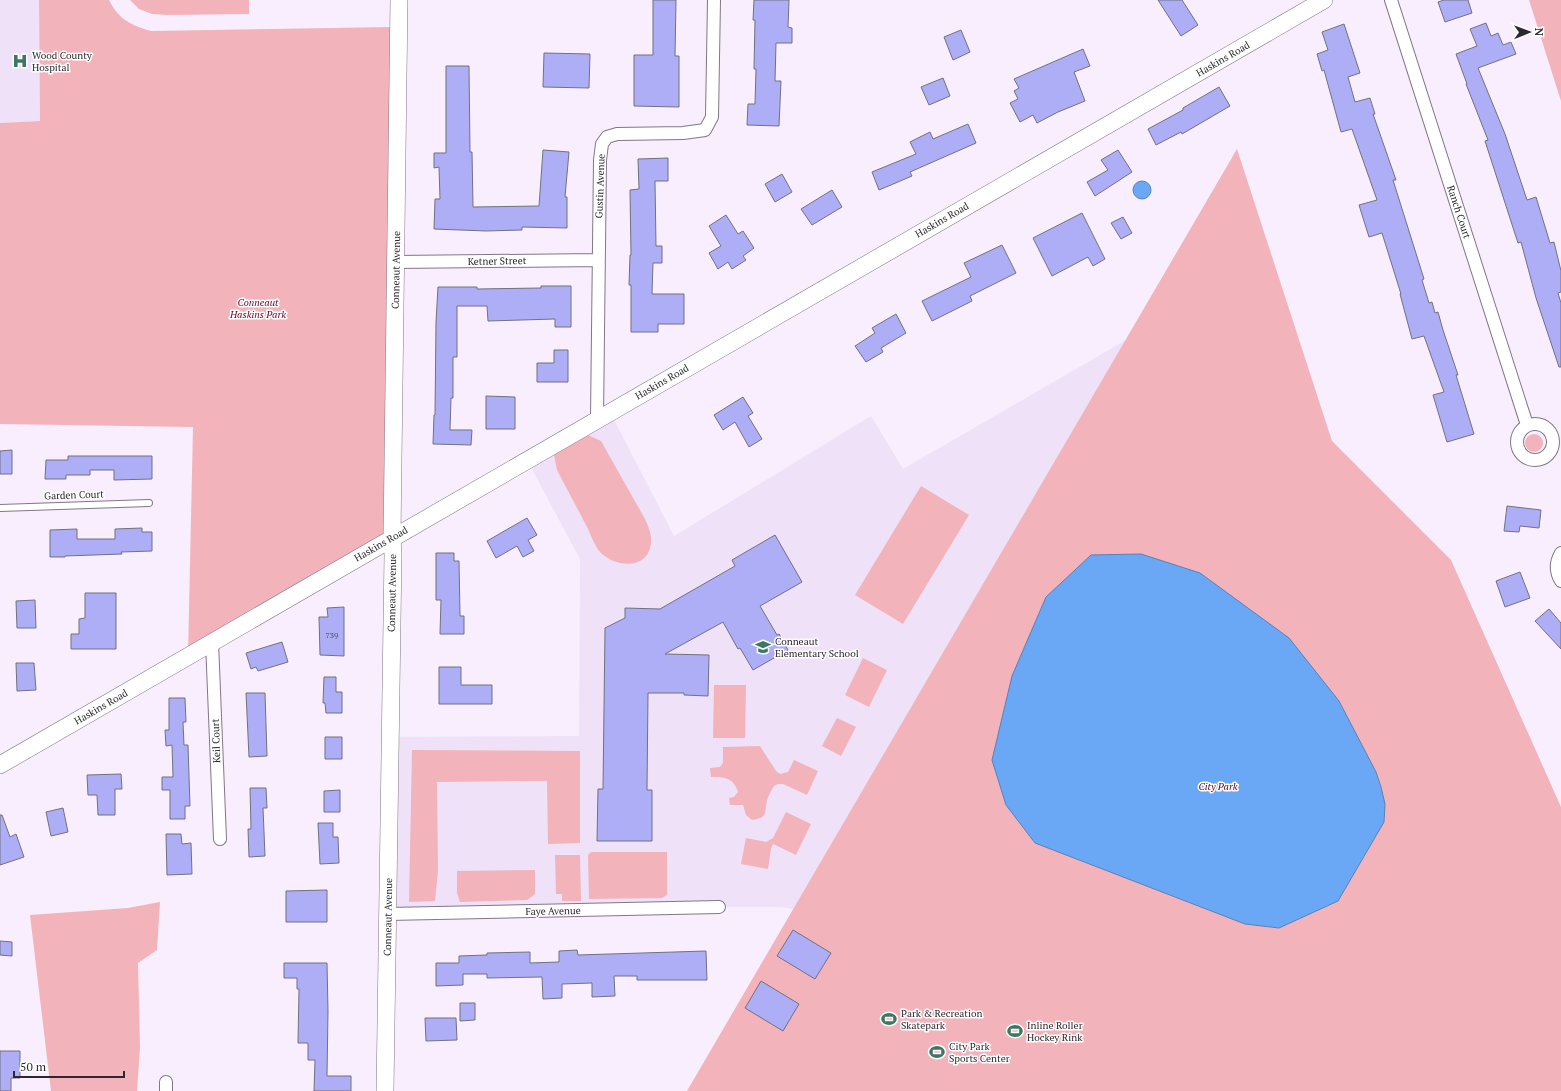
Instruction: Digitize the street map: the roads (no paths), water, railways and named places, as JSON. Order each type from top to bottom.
[{"type":"main road","name":"Conneaut Avenue","points":[[385,1091],[399,0]]},
{"type":"main road","name":"Haskins Road","points":[[0,765],[1324,0]]},
{"type":"street","name":"Gustin Avenue","points":[[597,419],[598,260],[600,160],[602,144],[607,137],[617,134],[683,133],[705,130],[712,117],[714,0]]},
{"type":"street","name":"Ranch Court","points":[[1391,0],[1527,425]]},
{"type":"street","name":"Ketner Street","points":[[396,262],[598,260]]},
{"type":"street","points":[[1561,553],[1557,560],[1556,567],[1561,582]]},
{"type":"street","name":"Keil Court","points":[[212,642],[220,839]]},
{"type":"street","name":"Faye Avenue","points":[[388,914],[719,907]]},
{"type":"lane","name":"Garden Court","points":[[0,508],[149,503]]},
{"type":"water","points":[[1142,181],[1148,184],[1151,190],[1148,196],[1142,199],[1136,196],[1133,190],[1136,184]]},
{"type":"water","points":[[1141,554],[1200,573],[1289,638],[1339,701],[1376,772],[1385,804],[1384,822],[1338,901],[1279,928],[1245,924],[1035,843],[1006,805],[992,760],[1012,676],[1046,597],[1091,555]]},
{"type":"place","name":"Wood County Hospital","points":[[20,61]]},
{"type":"place","name":"Conneaut Elementary School","points":[[763,647]]},
{"type":"place","name":"Park & Recreation Skatepark","points":[[889,1019]]},
{"type":"place","name":"Inline Roller Hockey Rink","points":[[1015,1031]]},
{"type":"place","name":"City Park Sports Center","points":[[937,1052]]},
{"type":"park label","name":"Conneaut Haskins Park","points":[[258,308]]},
{"type":"park label","name":"City Park","points":[[1218,786]]}]
